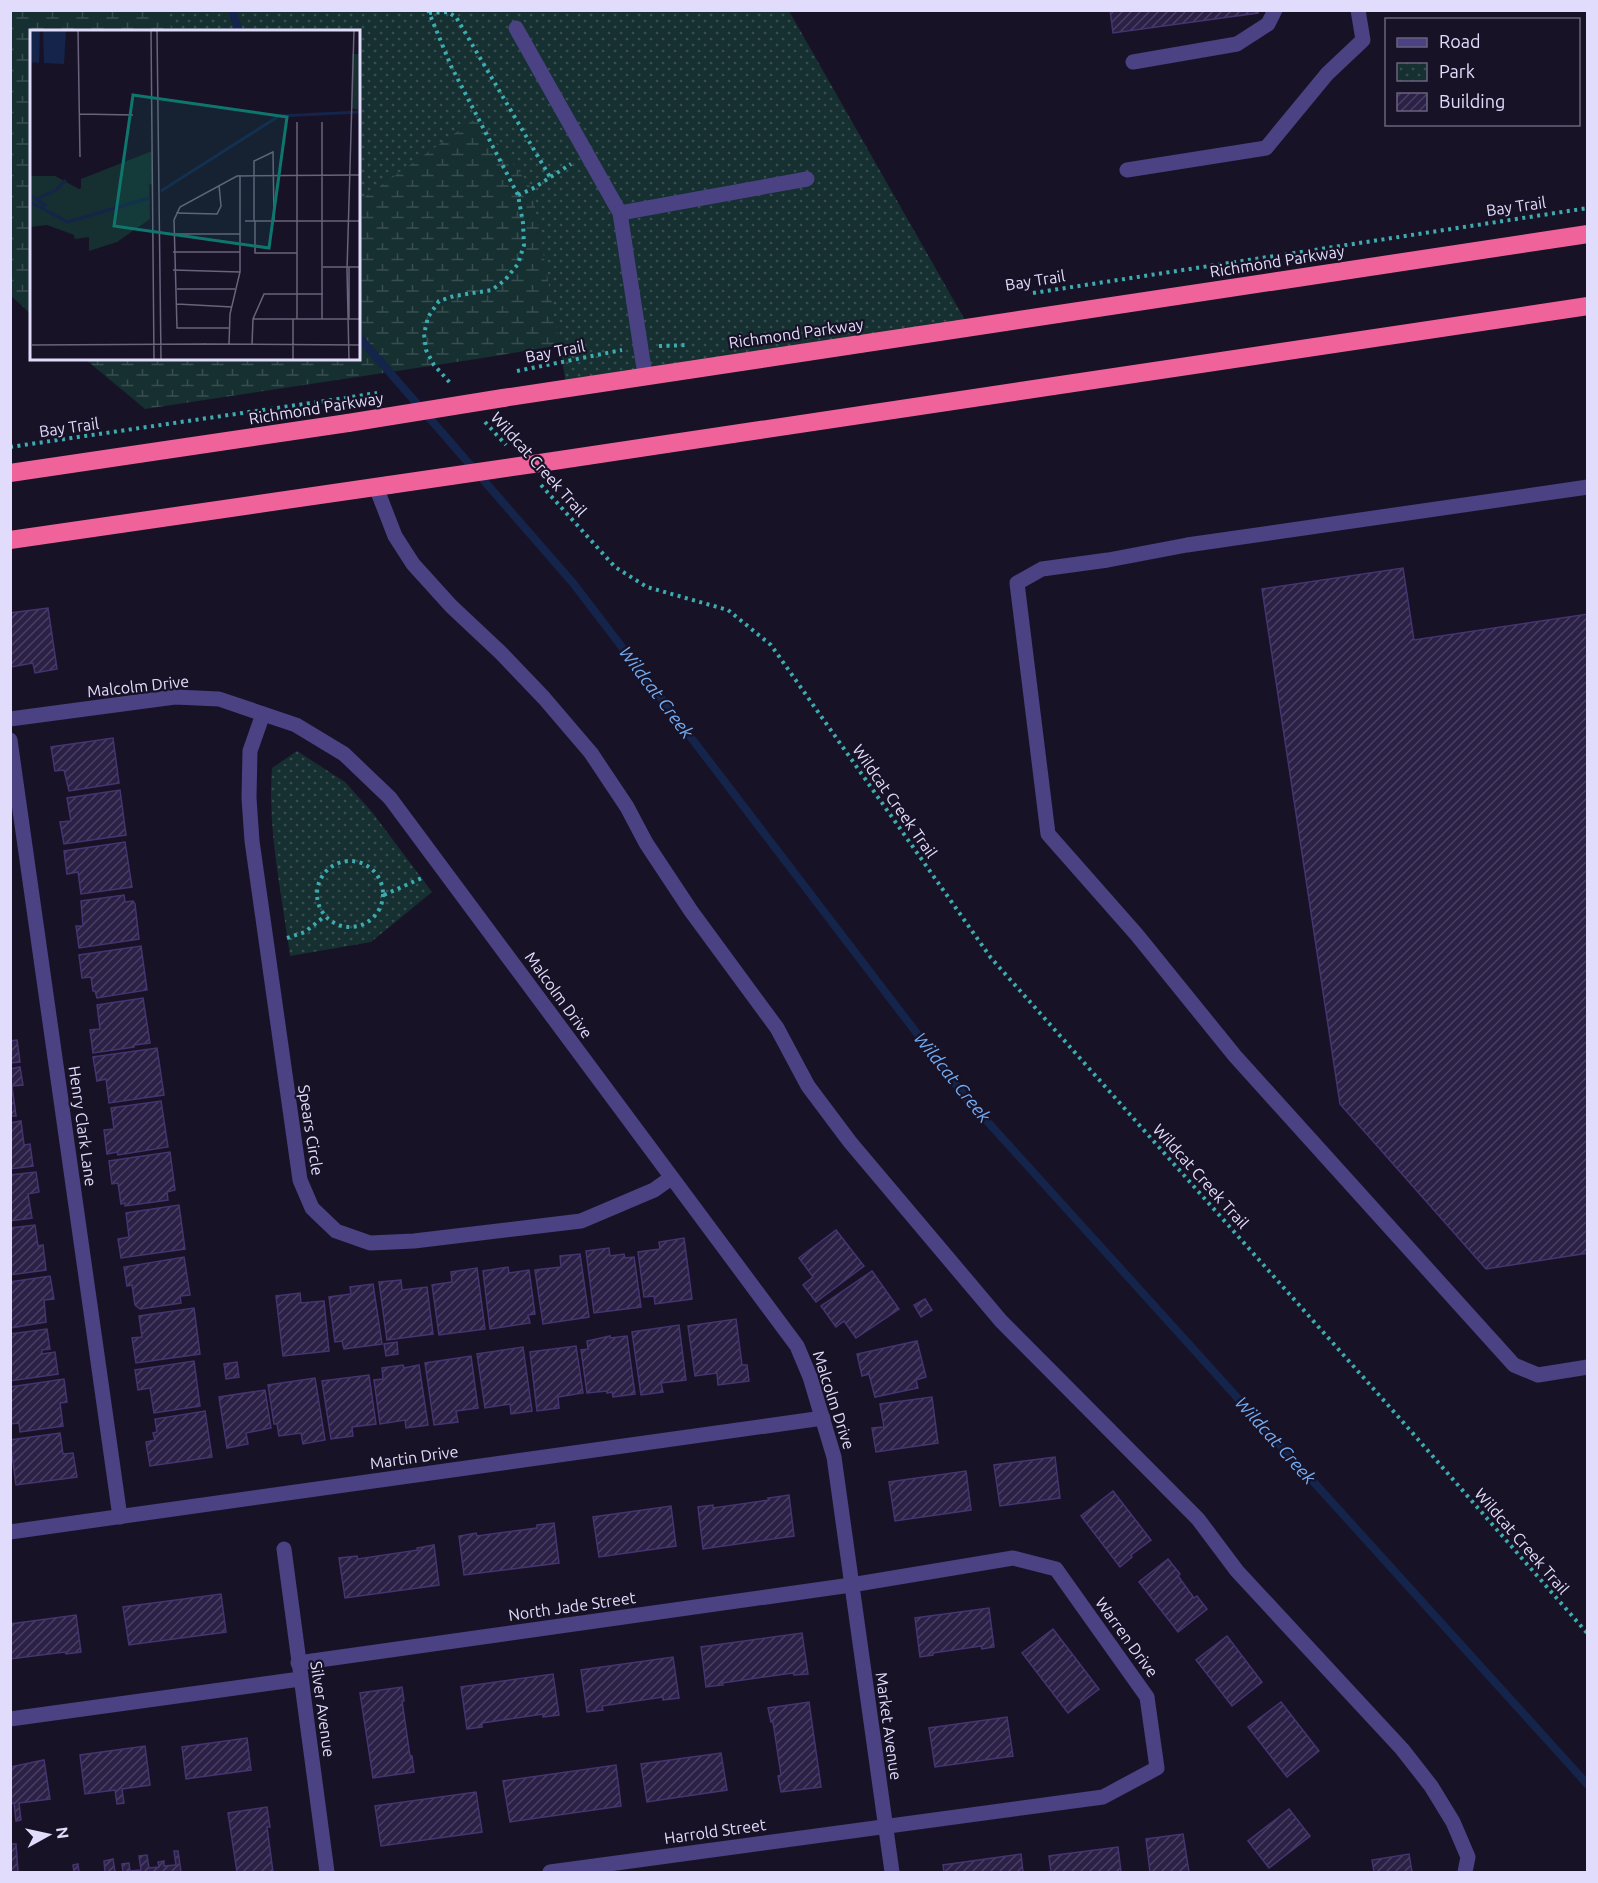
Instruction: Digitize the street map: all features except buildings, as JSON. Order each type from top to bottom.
[{"type":"highway","name":"Richmond Parkway","points":[[10,473],[1587,234]]},
{"type":"highway","points":[[10,540],[382,486],[537,470],[1587,306]]},
{"type":"street","points":[[1133,62],[1237,44],[1268,24],[1275,10]]},
{"type":"street","points":[[1127,170],[1266,148],[1327,74],[1364,40],[1358,10]]},
{"type":"street","points":[[516,28],[620,213],[645,375]]},
{"type":"street","points":[[620,213],[807,179]]},
{"type":"street","points":[[382,486],[395,536],[413,564],[451,606],[544,698],[591,753],[691,911],[777,1028],[808,1086],[850,1142],[1001,1321],[1198,1519],[1237,1571],[1402,1749],[1431,1786],[1453,1822],[1468,1857],[1465,1872]]},
{"type":"street","points":[[1587,487],[1187,545],[1108,560],[1042,569],[1017,583],[1048,834],[1137,935],[1235,1056],[1514,1365],[1538,1375],[1587,1367]]},
{"type":"street","name":"Malcolm Drive","points":[[10,719],[175,697],[219,699],[296,725],[344,754],[390,798],[797,1346],[810,1377],[834,1457],[851,1585]]},
{"type":"street","name":"Spears Circle","points":[[263,714],[249,751],[252,841],[300,1180],[312,1208],[336,1232],[370,1243],[414,1241],[581,1221],[654,1190],[671,1178]]},
{"type":"street","name":"Henry Clark Lane","points":[[10,740],[120,1516]]},
{"type":"street","name":"Martin Drive","points":[[10,1532],[822,1419]]},
{"type":"street","name":"Silver Avenue","points":[[284,1550],[327,1872]]},
{"type":"street","name":"Warren Drive","points":[[851,1585],[1012,1558],[1056,1569],[1147,1697],[1157,1768],[1103,1797],[885,1826]]},
{"type":"street","name":"North Jade Street","points":[[298,1663],[851,1585]]},
{"type":"street","name":"Market Avenue","points":[[851,1585],[892,1872]]},
{"type":"street","points":[[10,1719],[300,1679]]},
{"type":"street","name":"Harrold Street","points":[[550,1872],[885,1826]]},
{"type":"path","points":[[457,391],[434,365],[426,350],[424,334],[428,317],[439,301],[454,296],[492,290],[506,280],[518,264],[524,245],[524,223],[518,195],[451,66],[429,12],[448,12],[456,17],[550,177]]},
{"type":"path","points":[[518,195],[588,155]]},
{"type":"path","name":"Bay Trail","points":[[1031,293],[1587,208]]},
{"type":"path","name":"Bay Trail","points":[[509,372],[640,346],[691,345]]},
{"type":"path","name":"Bay Trail","points":[[10,447],[345,398]]},
{"type":"path","name":"Wildcat Creek Trail","points":[[480,417],[511,451]]},
{"type":"path","name":"Wildcat Creek Trail","points":[[537,470],[615,567],[646,587],[728,610],[771,645],[991,958],[1395,1413],[1587,1634]]},
{"type":"path","points":[[344,861],[355,861],[375,872],[381,882],[384,895],[381,907],[366,924],[345,927],[334,924],[325,916],[319,906],[317,894],[324,873],[333,865],[344,861]]},
{"type":"path","points":[[384,895],[442,867]]},
{"type":"path","points":[[266,945],[305,932],[325,916]]},
{"type":"green space","points":[[618,10],[760,312],[483,358],[145,409],[86,360],[360,360],[360,30],[30,30],[30,313],[11,296],[11,11]]},
{"type":"green space","points":[[162,11],[789,11],[969,327],[567,389],[532,189],[478,117],[360,200],[360,30],[172,30]]},
{"type":"green space","points":[[297,751],[345,782],[372,812],[432,892],[371,942],[290,956],[273,838],[271,791],[272,768]]},
{"type":"waterway","name":"Wildcat Creek","points":[[232,10],[238,30]]},
{"type":"waterway","name":"Wildcat Creek","points":[[360,338],[573,583],[967,1099],[1588,1785]]}]
